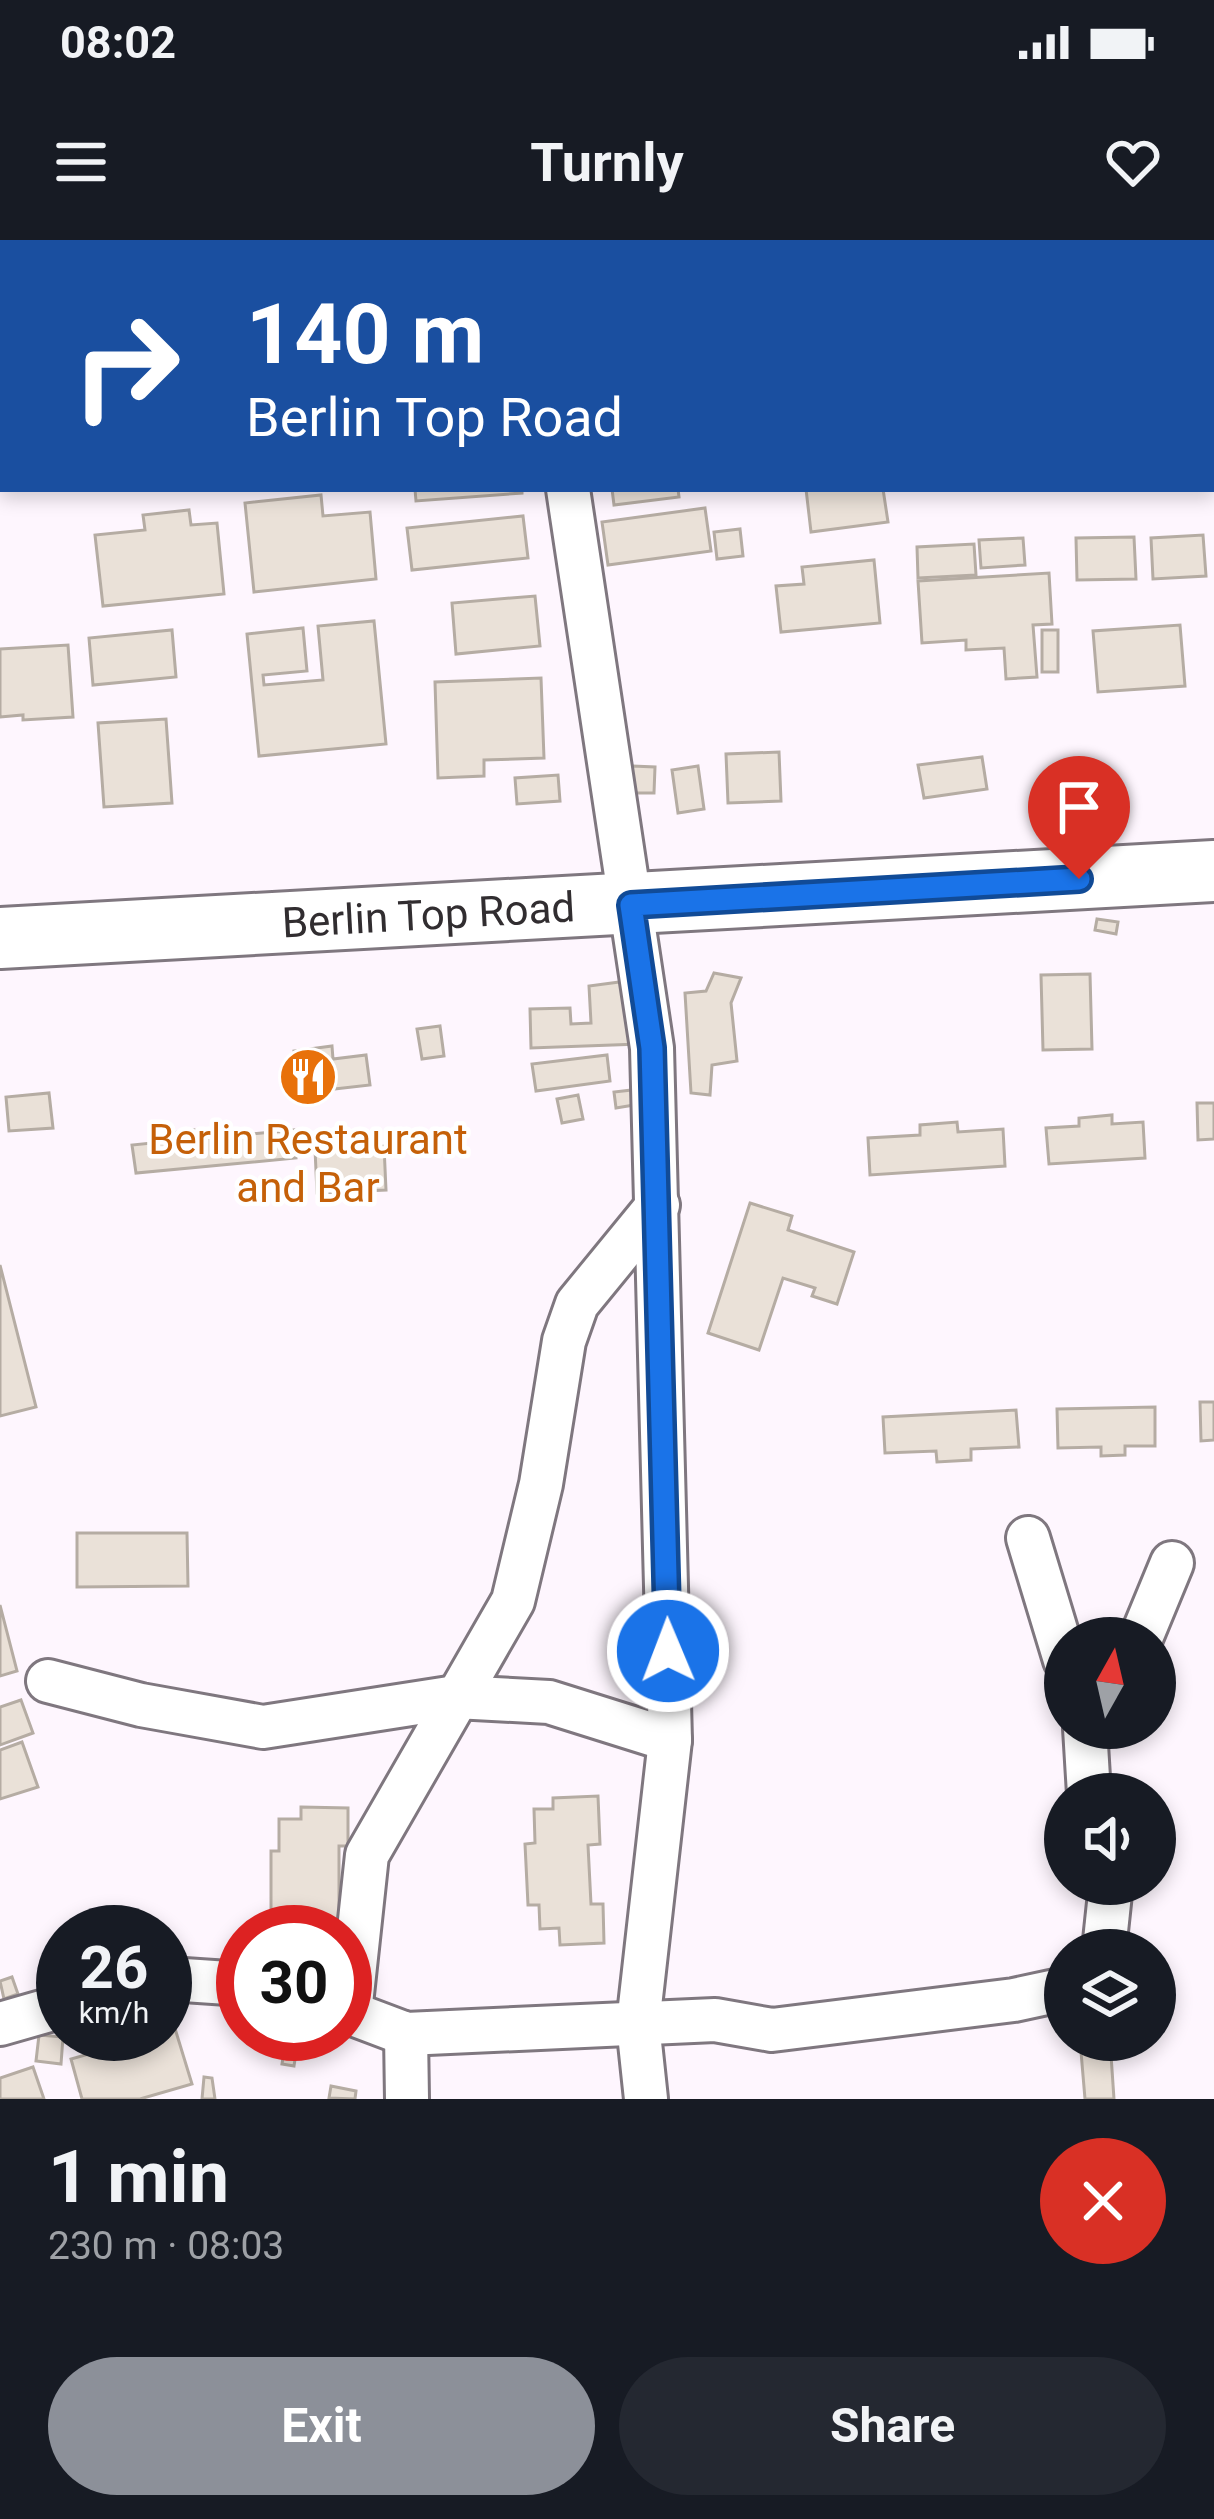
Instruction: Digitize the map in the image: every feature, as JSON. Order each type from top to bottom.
[{"type":"street","points":[[568,492],[652,1048],[670,1740],[638,2024],[646,2099]]},
{"type":"street","name":"Berlin Top Road","points":[[0,938],[1214,871]]},
{"type":"street","points":[[361,1905],[367,1856],[513,1601],[541,1484],[563,1341],[577,1304],[658,1204]]},
{"type":"street","points":[[1028,1538],[1052,1617]]},
{"type":"street","points":[[1150,1617],[1172,1563]]},
{"type":"street","points":[[48,1681],[141,1706],[262,1727],[456,1697],[549,1702],[670,1740]]},
{"type":"street","points":[[372,2021],[406,2034],[715,2020],[772,2030],[1044,1994]]},
{"type":"street","points":[[0,2024],[36,2014]]},
{"type":"street","points":[[406,2034],[407,2099]]},
{"type":"building","points":[[415,492],[522,492],[522,493],[416,501]]},
{"type":"building","points":[[612,492],[678,492],[679,497],[614,505]]},
{"type":"building","points":[[806,492],[883,492],[888,522],[811,532]]},
{"type":"building","points":[[321,495],[323,516],[370,512],[376,579],[254,592],[245,503]]},
{"type":"building","points":[[705,508],[711,551],[608,565],[602,522]]},
{"type":"building","points":[[189,510],[191,525],[217,523],[224,594],[103,606],[95,535],[145,530],[143,515]]},
{"type":"building","points":[[523,516],[528,558],[412,570],[407,528]]},
{"type":"building","points":[[740,529],[743,556],[717,559],[714,532]]},
{"type":"building","points":[[1203,535],[1206,576],[1153,579],[1151,538]]},
{"type":"building","points":[[1134,537],[1136,579],[1077,580],[1076,538]]},
{"type":"building","points":[[1023,538],[1025,565],[981,568],[979,540]]},
{"type":"building","points":[[974,544],[976,575],[918,578],[917,547]]},
{"type":"building","points":[[874,560],[880,623],[781,632],[776,586],[804,584],[802,567]]},
{"type":"building","points":[[1049,573],[1052,624],[1033,625],[1037,677],[1006,679],[1004,648],[966,650],[966,640],[922,643],[918,581]]},
{"type":"building","points":[[535,596],[540,646],[456,654],[452,603]]},
{"type":"building","points":[[374,621],[386,744],[259,756],[247,634],[303,628],[307,671],[263,675],[264,685],[323,680],[318,626]]},
{"type":"building","points":[[1180,625],[1185,686],[1098,692],[1093,631]]},
{"type":"building","points":[[172,630],[176,677],[93,685],[89,638]]},
{"type":"building","points":[[1042,630],[1058,630],[1058,672],[1042,672]]},
{"type":"building","points":[[68,645],[73,717],[0,717],[0,649]]},
{"type":"building","points":[[541,678],[544,758],[484,760],[484,776],[438,778],[435,682]]},
{"type":"building","points":[[166,719],[172,803],[104,807],[98,723]]},
{"type":"building","points":[[779,752],[781,801],[728,803],[726,754]]},
{"type":"building","points":[[982,757],[987,789],[924,798],[918,765]]},
{"type":"building","points":[[632,766],[655,767],[654,793],[632,793]]},
{"type":"building","points":[[698,766],[704,809],[678,813],[672,770]]},
{"type":"building","points":[[558,775],[560,801],[517,804],[515,778]]},
{"type":"building","points":[[1097,919],[1118,922],[1116,934],[1095,930]]},
{"type":"building","points":[[714,973],[741,978],[731,1003],[737,1061],[712,1065],[710,1095],[691,1093],[685,993],[706,991]]},
{"type":"building","points":[[1090,974],[1092,1049],[1043,1050],[1041,975]]},
{"type":"building","points":[[627,981],[639,1044],[531,1048],[530,1009],[570,1008],[571,1024],[591,1023],[589,986]]},
{"type":"building","points":[[440,1026],[444,1056],[422,1059],[417,1029]]},
{"type":"building","points":[[332,1046],[333,1059],[366,1055],[370,1085],[299,1093],[294,1051]]},
{"type":"building","points":[[607,1055],[610,1081],[536,1091],[532,1064]]},
{"type":"building","points":[[632,1090],[634,1105],[616,1108],[614,1092]]},
{"type":"building","points":[[49,1093],[53,1128],[9,1131],[6,1097]]},
{"type":"building","points":[[578,1095],[583,1119],[562,1123],[557,1099]]},
{"type":"building","points":[[1197,1103],[1214,1103],[1214,1139],[1198,1140]]},
{"type":"building","points":[[1112,1115],[1112,1124],[1143,1122],[1145,1158],[1049,1164],[1046,1128],[1079,1126],[1079,1118]]},
{"type":"building","points":[[957,1122],[958,1132],[1003,1129],[1005,1166],[870,1175],[868,1138],[920,1135],[920,1125]]},
{"type":"building","points":[[194,1130],[195,1139],[294,1130],[296,1158],[136,1173],[132,1145],[172,1141],[171,1133]]},
{"type":"building","points":[[384,1146],[386,1190],[317,1193],[315,1149]]},
{"type":"building","points":[[750,1203],[792,1216],[788,1230],[854,1252],[837,1304],[812,1296],[815,1288],[783,1278],[759,1350],[708,1333]]},
{"type":"building","points":[[0,1265],[36,1407],[0,1416]]},
{"type":"building","points":[[1200,1402],[1214,1402],[1214,1440],[1201,1441]]},
{"type":"building","points":[[1155,1407],[1155,1446],[1125,1446],[1125,1455],[1101,1456],[1101,1447],[1058,1448],[1057,1409]]},
{"type":"building","points":[[1016,1410],[1019,1447],[971,1449],[971,1460],[937,1462],[936,1451],[885,1453],[883,1417]]},
{"type":"building","points":[[77,1533],[187,1533],[188,1586],[77,1587]]},
{"type":"building","points":[[0,1605],[17,1671],[0,1676]]},
{"type":"building","points":[[21,1700],[33,1733],[0,1745],[0,1707]]},
{"type":"building","points":[[22,1742],[38,1787],[0,1799],[0,1750]]},
{"type":"building","points":[[598,1796],[600,1844],[588,1845],[591,1904],[603,1904],[604,1943],[560,1945],[559,1928],[540,1929],[539,1905],[528,1905],[525,1844],[535,1843],[534,1809],[553,1809],[553,1798]]},
{"type":"building","points":[[301,1807],[348,1808],[348,1846],[339,1846],[339,1905],[271,1905],[271,1851],[279,1851],[279,1819],[301,1819]]},
{"type":"building","points":[[12,1977],[18,1994],[4,1999],[0,1981]]},
{"type":"building","points":[[72,2061],[185,2061],[192,2084],[140,2099],[82,2099]]},
{"type":"building","points":[[1082,2061],[1111,2061],[1114,2099],[1085,2099]]},
{"type":"building","points":[[33,2067],[44,2099],[0,2099],[0,2078]]},
{"type":"building","points":[[204,2077],[212,2078],[215,2099],[202,2099]]},
{"type":"building","points":[[331,2086],[356,2091],[355,2099],[329,2098]]},
{"type":"place","name":"Berlin Restaurant and Bar","points":[[308,1077]]},
{"type":"route","points":[[668,1651],[652,1048],[631,905],[1079,879]]}]
